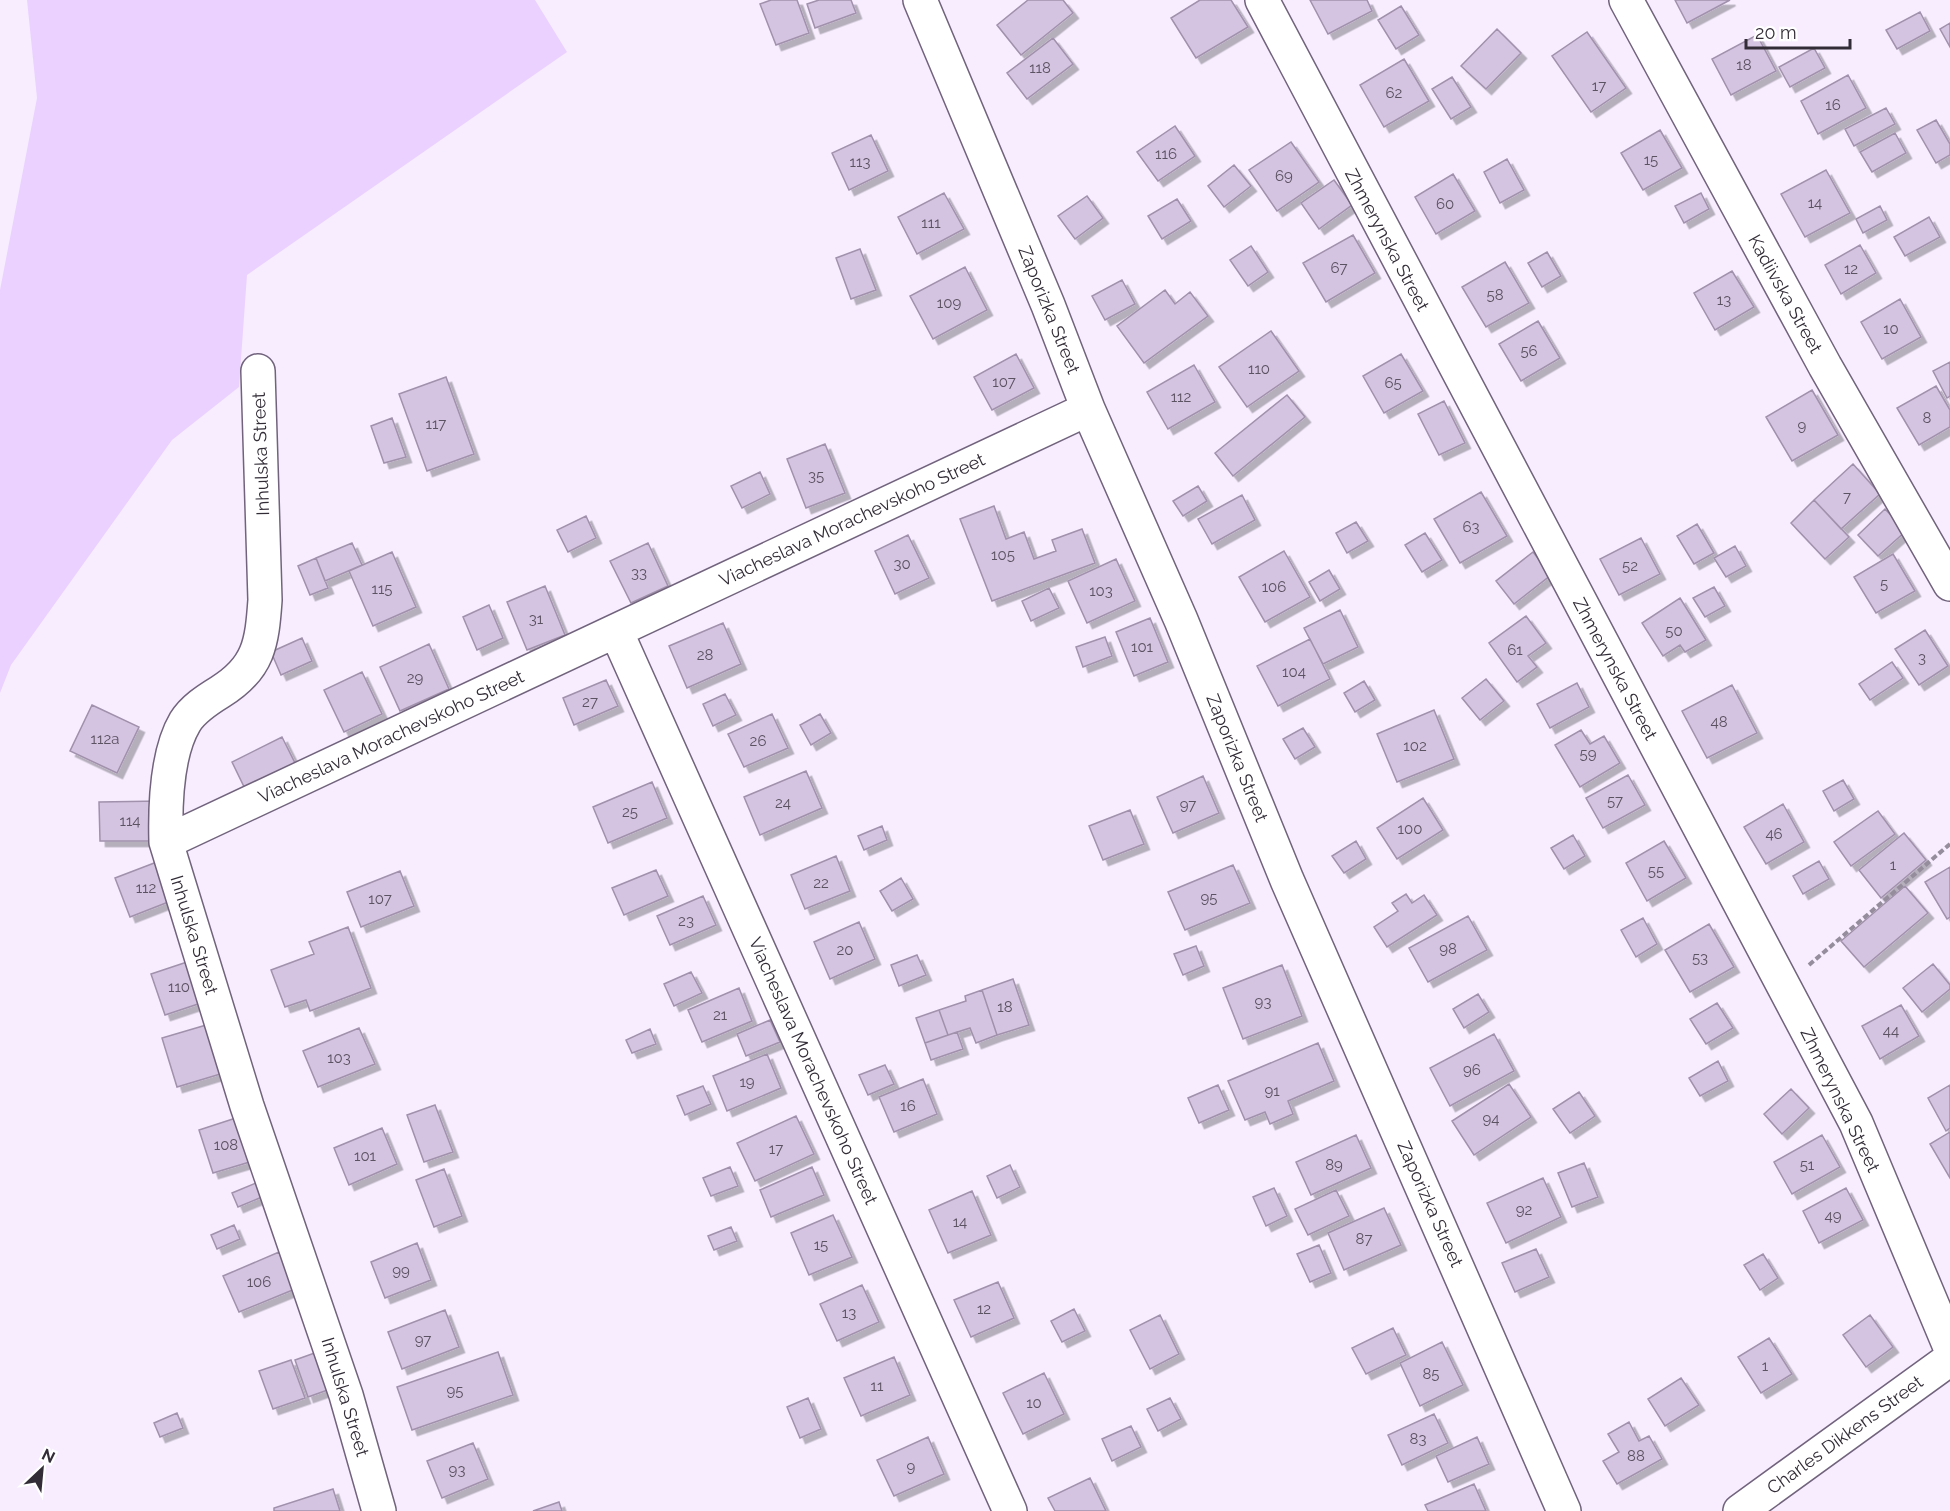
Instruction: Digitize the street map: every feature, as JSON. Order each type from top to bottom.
[{"type":"street","name":"Zaporizka Street","points":[[920,0],[1043,294],[1088,409],[1181,620],[1287,880],[1564,1511]]},
{"type":"street","name":"Zhmerynska Street","points":[[1262,0],[1856,1123],[1950,1347]]},
{"type":"street","name":"Kadiivska Street","points":[[1626,0],[1825,366],[1950,584]]},
{"type":"street","name":"Inhulska Street","points":[[258,370],[265,600],[263,629],[249,669],[204,702],[186,721],[177,738],[165,802],[166,842],[247,1106],[346,1395],[379,1511]]},
{"type":"street","name":"Viacheslava Morachevskoho Street","points":[[166,842],[1088,409]]},
{"type":"street","name":"Viacheslava Morachevskoho Street","points":[[616,632],[1010,1511]]},
{"type":"street","name":"Charles Dikkens Street","points":[[1740,1511],[1950,1359]]},
{"type":"path","points":[[1808,966],[1950,844]]},
{"type":"shaded area","points":[[27,0],[535,0],[567,52],[247,275],[239,387],[172,440],[11,665],[0,693],[0,290],[37,98]]},
{"type":"building","points":[[771,0],[797,0],[809,33],[776,45],[760,4]]},
{"type":"building","points":[[819,0],[851,0],[856,13],[815,28],[807,4]]},
{"type":"building","points":[[1028,0],[1063,0],[1073,13],[1021,55],[997,25]]},
{"type":"building","points":[[1200,0],[1231,0],[1248,27],[1196,58],[1171,18]]},
{"type":"building","points":[[1310,0],[1367,0],[1372,11],[1328,34]]},
{"type":"building","points":[[1675,0],[1730,0],[1687,23]]},
{"type":"building","points":[[1401,6],[1419,35],[1396,49],[1378,20]]},
{"type":"building","points":[[1920,12],[1930,31],[1897,49],[1886,30]]},
{"type":"building","points":[[1950,23],[1950,47],[1940,29]]},
{"type":"building","points":[[1497,29],[1521,53],[1486,89],[1461,66]]},
{"type":"building","points":[[1587,32],[1626,88],[1591,112],[1552,56]]},
{"type":"building","points":[[1757,35],[1776,71],[1731,95],[1712,59]]},
{"type":"building","points":[[1053,38],[1073,64],[1027,99],[1007,73]]},
{"type":"building","points":[[1814,48],[1825,68],[1790,87],[1779,67]]},
{"type":"building","points":[[1404,59],[1429,101],[1384,127],[1360,85]]},
{"type":"building","points":[[1848,75],[1866,108],[1818,134],[1801,101]]},
{"type":"building","points":[[1452,77],[1471,107],[1451,119],[1432,89]]},
{"type":"building","points":[[1886,108],[1895,124],[1854,146],[1845,129]]},
{"type":"building","points":[[1936,120],[1950,144],[1950,155],[1936,163],[1917,130]]},
{"type":"building","points":[[1175,126],[1195,156],[1158,181],[1137,152]]},
{"type":"building","points":[[1660,130],[1682,168],[1643,190],[1621,153]]},
{"type":"building","points":[[1895,133],[1906,153],[1872,172],[1860,152]]},
{"type":"building","points":[[871,135],[888,171],[849,190],[832,153]]},
{"type":"building","points":[[1291,142],[1319,182],[1277,211],[1249,170]]},
{"type":"building","points":[[1507,159],[1524,190],[1500,203],[1484,172]]},
{"type":"building","points":[[1234,165],[1251,186],[1224,207],[1208,186]]},
{"type":"building","points":[[1826,170],[1850,213],[1805,237],[1781,194]]},
{"type":"building","points":[[1453,174],[1475,211],[1436,234],[1415,197]]},
{"type":"building","points":[[1334,180],[1352,205],[1319,229],[1301,203]]},
{"type":"building","points":[[944,193],[964,229],[917,254],[898,217]]},
{"type":"building","points":[[1701,193],[1709,209],[1684,223],[1675,206]]},
{"type":"building","points":[[1087,196],[1103,218],[1075,239],[1058,216]]},
{"type":"building","points":[[1177,199],[1191,221],[1162,239],[1148,216]]},
{"type":"building","points":[[1880,206],[1887,220],[1863,233],[1856,219]]},
{"type":"building","points":[[1929,217],[1940,237],[1905,256],[1894,237]]},
{"type":"building","points":[[1353,235],[1375,273],[1326,302],[1303,263]]},
{"type":"building","points":[[1860,245],[1876,273],[1841,294],[1825,265]]},
{"type":"building","points":[[1251,246],[1268,272],[1248,286],[1230,260]]},
{"type":"building","points":[[860,249],[876,290],[851,299],[836,258]]},
{"type":"building","points":[[1547,252],[1561,276],[1542,287],[1528,263]]},
{"type":"building","points":[[1505,262],[1529,303],[1486,327],[1462,287]]},
{"type":"building","points":[[965,267],[987,310],[933,339],[910,296]]},
{"type":"building","points":[[1732,271],[1754,307],[1715,330],[1694,293]]},
{"type":"building","points":[[1122,280],[1135,304],[1105,320],[1092,296]]},
{"type":"building","points":[[1165,290],[1175,304],[1190,292],[1208,316],[1144,363],[1117,326]]},
{"type":"building","points":[[1900,299],[1921,337],[1882,359],[1861,322]]},
{"type":"building","points":[[1538,321],[1560,358],[1521,381],[1499,344]]},
{"type":"building","points":[[1271,331],[1299,371],[1247,407],[1219,367]]},
{"type":"building","points":[[1016,354],[1034,388],[992,410],[974,377]]},
{"type":"building","points":[[1401,354],[1423,391],[1384,413],[1363,376]]},
{"type":"building","points":[[1950,362],[1950,396],[1947,398],[1933,371]]},
{"type":"building","points":[[1194,365],[1215,402],[1168,429],[1147,392]]},
{"type":"building","points":[[446,377],[474,454],[427,471],[399,394]]},
{"type":"building","points":[[1936,386],[1950,410],[1950,427],[1919,445],[1897,408]]},
{"type":"building","points":[[1812,390],[1838,435],[1792,461],[1766,417]]},
{"type":"building","points":[[1287,395],[1305,417],[1233,476],[1215,453]]},
{"type":"building","points":[[1444,401],[1465,443],[1439,455],[1418,414]]},
{"type":"building","points":[[392,418],[406,457],[384,463],[371,426]]},
{"type":"building","points":[[825,444],[845,493],[806,508],[787,459]]},
{"type":"building","points":[[1853,464],[1880,494],[1841,529],[1814,500]]},
{"type":"building","points":[[760,472],[770,494],[742,508],[731,486]]},
{"type":"building","points":[[1198,486],[1207,501],[1183,516],[1173,501]]},
{"type":"building","points":[[1481,492],[1507,536],[1460,563],[1434,519]]},
{"type":"building","points":[[1242,495],[1255,520],[1212,544],[1198,519]]},
{"type":"building","points":[[1814,500],[1849,537],[1825,559],[1791,523]]},
{"type":"building","points":[[994,506],[1006,539],[1024,532],[1034,559],[1056,551],[1052,540],[1082,529],[1095,563],[992,601],[960,519]]},
{"type":"building","points":[[1885,509],[1906,531],[1878,556],[1858,535]]},
{"type":"building","points":[[586,516],[596,538],[568,552],[557,530]]},
{"type":"building","points":[[1356,522],[1368,541],[1347,553],[1336,533]]},
{"type":"building","points":[[1697,524],[1714,553],[1694,564],[1677,536]]},
{"type":"building","points":[[1425,533],[1442,560],[1422,572],[1405,545]]},
{"type":"building","points":[[908,535],[929,578],[895,594],[875,551]]},
{"type":"building","points":[[1641,538],[1660,574],[1619,595],[1600,559]]},
{"type":"building","points":[[352,543],[362,565],[325,581],[316,558]]},
{"type":"building","points":[[648,543],[668,586],[631,603],[610,561]]},
{"type":"building","points":[[1735,546],[1746,566],[1726,577],[1714,558]]},
{"type":"building","points":[[1284,551],[1310,597],[1265,622],[1239,577]]},
{"type":"building","points":[[392,552],[416,607],[373,626],[349,571]]},
{"type":"building","points":[[1533,552],[1551,575],[1514,604],[1496,581]]},
{"type":"building","points":[[1893,554],[1915,591],[1876,613],[1854,577]]},
{"type":"building","points":[[316,558],[328,588],[310,595],[298,566]]},
{"type":"building","points":[[1116,559],[1135,601],[1087,623],[1068,581]]},
{"type":"building","points":[[1329,570],[1340,589],[1320,601],[1309,582]]},
{"type":"building","points":[[545,586],[565,635],[527,650],[507,602]]},
{"type":"building","points":[[1714,587],[1725,606],[1705,617],[1693,598]]},
{"type":"building","points":[[1049,588],[1059,608],[1031,621],[1022,601]]},
{"type":"building","points":[[1680,598],[1706,640],[1685,652],[1680,645],[1663,656],[1642,623]]},
{"type":"building","points":[[489,605],[503,638],[477,650],[463,617]]},
{"type":"building","points":[[1340,610],[1358,647],[1323,664],[1304,628]]},
{"type":"building","points":[[1526,616],[1546,643],[1528,656],[1537,667],[1517,682],[1489,643]]},
{"type":"building","points":[[1150,618],[1168,662],[1134,676],[1116,632]]},
{"type":"building","points":[[723,623],[741,664],[687,688],[669,646]]},
{"type":"building","points":[[1925,630],[1948,666],[1919,685],[1895,649]]},
{"type":"building","points":[[1105,637],[1112,656],[1083,667],[1076,647]]},
{"type":"building","points":[[302,638],[312,661],[281,675],[271,652]]},
{"type":"building","points":[[1310,639],[1330,679],[1278,706],[1257,666]]},
{"type":"building","points":[[429,644],[449,689],[400,711],[380,667]]},
{"type":"building","points":[[1892,662],[1903,678],[1870,700],[1859,684]]},
{"type":"building","points":[[362,672],[382,714],[344,732],[324,690]]},
{"type":"building","points":[[1486,679],[1504,701],[1480,720],[1462,698]]},
{"type":"building","points":[[606,680],[618,706],[574,725],[563,698]]},
{"type":"building","points":[[1364,681],[1375,700],[1355,712],[1344,693]]},
{"type":"building","points":[[1577,683],[1589,707],[1550,728],[1537,704]]},
{"type":"building","points":[[1732,685],[1757,733],[1707,758],[1682,711]]},
{"type":"building","points":[[725,694],[736,715],[713,726],[703,704]]},
{"type":"building","points":[[92,705],[139,727],[117,773],[70,751]]},
{"type":"building","points":[[1434,710],[1454,759],[1397,782],[1377,734]]},
{"type":"building","points":[[772,714],[788,748],[744,767],[728,734]]},
{"type":"building","points":[[820,714],[831,733],[811,745],[800,725]]},
{"type":"building","points":[[1303,728],[1315,747],[1295,759],[1283,739]]},
{"type":"building","points":[[1581,730],[1590,744],[1604,736],[1620,763],[1580,787],[1555,745]]},
{"type":"building","points":[[282,737],[301,775],[250,799],[232,762]]},
{"type":"building","points":[[806,771],[822,808],[760,835],[744,797]]},
{"type":"building","points":[[1628,775],[1645,805],[1603,828],[1586,798]]},
{"type":"building","points":[[1203,776],[1219,813],[1173,833],[1157,797]]},
{"type":"building","points":[[1843,780],[1854,799],[1834,811],[1823,791]]},
{"type":"building","points":[[652,782],[667,818],[608,843],[593,807]]},
{"type":"building","points":[[1423,798],[1443,830],[1397,859],[1377,828]]},
{"type":"building","points":[[160,801],[161,841],[100,841],[99,802]]},
{"type":"building","points":[[1783,804],[1804,842],[1766,864],[1744,827]]},
{"type":"building","points":[[1130,810],[1144,844],[1103,860],[1089,826]]},
{"type":"building","points":[[1878,811],[1895,834],[1851,866],[1834,842]]},
{"type":"building","points":[[882,826],[887,840],[864,850],[858,836]]},
{"type":"building","points":[[1904,833],[1926,860],[1881,898],[1859,870]]},
{"type":"building","points":[[1573,835],[1585,856],[1564,869],[1551,848]]},
{"type":"building","points":[[1356,841],[1366,859],[1344,873],[1332,856]]},
{"type":"building","points":[[1664,841],[1686,878],[1647,901],[1626,863]]},
{"type":"building","points":[[836,856],[850,891],[805,909],[791,875]]},
{"type":"building","points":[[162,860],[176,899],[130,917],[115,878]]},
{"type":"building","points":[[1819,861],[1829,879],[1803,894],[1793,876]]},
{"type":"building","points":[[1233,865],[1250,903],[1185,930],[1168,892]]},
{"type":"building","points":[[1950,867],[1950,917],[1947,919],[1925,882]]},
{"type":"building","points":[[656,870],[668,896],[624,915],[612,888]]},
{"type":"building","points":[[400,871],[414,906],[361,927],[347,892]]},
{"type":"building","points":[[901,878],[913,899],[892,911],[880,891]]},
{"type":"building","points":[[1905,886],[1928,913],[1864,967],[1841,941]]},
{"type":"building","points":[[1406,894],[1412,903],[1424,895],[1437,915],[1387,947],[1374,927],[1398,911],[1392,903]]},
{"type":"building","points":[[703,896],[716,925],[670,945],[657,916]]},
{"type":"building","points":[[1468,916],[1487,950],[1428,982],[1409,948]]},
{"type":"building","points":[[1643,918],[1657,944],[1636,957],[1621,930]]},
{"type":"building","points":[[859,922],[875,959],[830,979],[814,942]]},
{"type":"building","points":[[1709,924],[1734,967],[1690,992],[1665,950]]},
{"type":"building","points":[[348,927],[371,988],[310,1011],[306,1000],[285,1007],[271,970],[314,954],[309,942]]},
{"type":"building","points":[[1196,946],[1204,966],[1183,975],[1174,954]]},
{"type":"building","points":[[917,955],[926,975],[899,986],[891,965]]},
{"type":"building","points":[[193,960],[207,1001],[165,1015],[151,974]]},
{"type":"building","points":[[1933,964],[1950,985],[1950,989],[1922,1012],[1903,988]]},
{"type":"building","points":[[1282,965],[1302,1016],[1243,1039],[1223,988]]},
{"type":"building","points":[[691,972],[702,993],[674,1006],[664,984]]},
{"type":"building","points":[[1013,979],[1029,1025],[997,1035],[982,990]]},
{"type":"building","points":[[739,988],[752,1021],[702,1042],[688,1010]]},
{"type":"building","points":[[982,990],[997,1035],[976,1043],[970,1028],[948,1035],[939,1010],[966,1001],[965,996]]},
{"type":"building","points":[[1478,994],[1489,1012],[1464,1028],[1453,1009]]},
{"type":"building","points":[[1717,1003],[1733,1028],[1706,1044],[1690,1019]]},
{"type":"building","points":[[1901,1005],[1919,1036],[1880,1059],[1862,1026]]},
{"type":"building","points":[[939,1010],[948,1035],[925,1043],[916,1018]]},
{"type":"building","points":[[770,1020],[780,1042],[746,1056],[737,1034]]},
{"type":"building","points":[[213,1023],[227,1072],[177,1087],[162,1038]]},
{"type":"building","points":[[359,1028],[375,1064],[318,1087],[303,1051]]},
{"type":"building","points":[[650,1029],[656,1044],[632,1053],[626,1040]]},
{"type":"building","points":[[957,1032],[963,1049],[931,1060],[925,1043]]},
{"type":"building","points":[[1494,1034],[1514,1071],[1450,1106],[1430,1068]]},
{"type":"building","points":[[1318,1043],[1334,1081],[1288,1101],[1293,1114],[1270,1124],[1265,1112],[1245,1120],[1228,1081]]},
{"type":"building","points":[[767,1054],[781,1088],[727,1111],[713,1076]]},
{"type":"building","points":[[1718,1061],[1728,1081],[1700,1096],[1689,1078]]},
{"type":"building","points":[[885,1065],[894,1084],[868,1095],[859,1075]]},
{"type":"building","points":[[923,1079],[937,1114],[894,1132],[879,1097]]},
{"type":"building","points":[[1509,1084],[1531,1117],[1474,1155],[1452,1121]]},
{"type":"building","points":[[1218,1085],[1229,1110],[1199,1123],[1188,1098]]},
{"type":"building","points":[[1950,1085],[1950,1128],[1946,1131],[1928,1098]]},
{"type":"building","points":[[703,1086],[711,1104],[685,1115],[677,1096]]},
{"type":"building","points":[[1791,1089],[1809,1108],[1782,1134],[1764,1114]]},
{"type":"building","points":[[1579,1092],[1595,1116],[1570,1133],[1553,1109]]},
{"type":"building","points":[[435,1105],[453,1152],[424,1162],[407,1115]]},
{"type":"building","points":[[796,1116],[814,1154],[755,1181],[737,1143]]},
{"type":"building","points":[[239,1117],[253,1161],[213,1173],[199,1130]]},
{"type":"building","points":[[382,1128],[397,1164],[349,1185],[334,1148]]},
{"type":"building","points":[[1950,1132],[1950,1178],[1930,1144]]},
{"type":"building","points":[[1356,1135],[1371,1168],[1311,1195],[1296,1162]]},
{"type":"building","points":[[1822,1135],[1840,1167],[1792,1194],[1774,1162]]},
{"type":"building","points":[[1584,1163],[1598,1197],[1572,1207],[1558,1173]]},
{"type":"building","points":[[1010,1165],[1020,1187],[997,1198],[987,1176]]},
{"type":"building","points":[[730,1167],[738,1186],[711,1196],[703,1178]]},
{"type":"building","points":[[812,1167],[824,1195],[771,1217],[760,1190]]},
{"type":"building","points":[[444,1169],[462,1216],[434,1227],[416,1180]]},
{"type":"building","points":[[1543,1178],[1561,1217],[1506,1243],[1487,1203]]},
{"type":"building","points":[[256,1183],[262,1197],[238,1207],[232,1193]]},
{"type":"building","points":[[1274,1188],[1287,1216],[1266,1226],[1253,1197]]},
{"type":"building","points":[[1846,1188],[1863,1220],[1819,1243],[1803,1211]]},
{"type":"building","points":[[1336,1190],[1349,1216],[1308,1235],[1295,1209]]},
{"type":"building","points":[[972,1191],[991,1235],[948,1253],[929,1210]]},
{"type":"building","points":[[1384,1208],[1401,1245],[1344,1270],[1328,1233]]},
{"type":"building","points":[[833,1215],[852,1257],[809,1275],[791,1233]]},
{"type":"building","points":[[234,1225],[240,1239],[217,1249],[211,1235]]},
{"type":"building","points":[[731,1227],[737,1241],[714,1250],[708,1236]]},
{"type":"building","points":[[417,1243],[431,1280],[385,1298],[371,1262]]},
{"type":"building","points":[[1319,1245],[1331,1273],[1310,1282],[1297,1254]]},
{"type":"building","points":[[1536,1249],[1549,1277],[1515,1292],[1502,1263]]},
{"type":"building","points":[[279,1252],[295,1289],[239,1312],[223,1276]]},
{"type":"building","points":[[1763,1254],[1778,1278],[1760,1290],[1744,1265]]},
{"type":"building","points":[[998,1282],[1014,1318],[971,1337],[954,1300]]},
{"type":"building","points":[[862,1285],[879,1322],[837,1341],[820,1304]]},
{"type":"building","points":[[1074,1309],[1085,1331],[1062,1342],[1051,1321]]},
{"type":"building","points":[[445,1310],[459,1347],[402,1369],[388,1332]]},
{"type":"building","points":[[1160,1315],[1179,1354],[1150,1369],[1130,1330]]},
{"type":"building","points":[[1870,1315],[1893,1347],[1866,1367],[1843,1335]]},
{"type":"building","points":[[1393,1328],[1406,1355],[1366,1374],[1352,1348]]},
{"type":"building","points":[[1769,1338],[1792,1374],[1761,1393],[1738,1357]]},
{"type":"building","points":[[1442,1342],[1463,1385],[1420,1406],[1400,1363]]},
{"type":"building","points":[[323,1350],[336,1387],[308,1397],[295,1360]]},
{"type":"building","points":[[498,1352],[513,1395],[412,1430],[397,1387]]},
{"type":"building","points":[[894,1357],[910,1395],[861,1416],[844,1378]]},
{"type":"building","points":[[291,1360],[305,1398],[273,1409],[259,1371]]},
{"type":"building","points":[[1044,1373],[1064,1414],[1023,1434],[1003,1393]]},
{"type":"building","points":[[1681,1378],[1699,1405],[1665,1426],[1648,1399]]},
{"type":"building","points":[[808,1398],[821,1429],[800,1438],[787,1407]]},
{"type":"building","points":[[1170,1398],[1181,1419],[1158,1431],[1147,1409]]},
{"type":"building","points":[[177,1413],[183,1428],[160,1437],[154,1423]]},
{"type":"building","points":[[1434,1414],[1448,1443],[1402,1465],[1388,1435]]},
{"type":"building","points":[[1629,1422],[1639,1441],[1649,1436],[1662,1459],[1617,1484],[1603,1461],[1619,1452],[1608,1434]]},
{"type":"building","points":[[1131,1426],[1141,1447],[1112,1461],[1102,1439]]},
{"type":"building","points":[[928,1437],[944,1474],[894,1496],[877,1460]]},
{"type":"building","points":[[1477,1437],[1489,1464],[1448,1482],[1436,1456]]},
{"type":"building","points":[[473,1443],[488,1479],[442,1498],[427,1461]]},
{"type":"building","points":[[1090,1478],[1106,1511],[1055,1511],[1048,1498]]},
{"type":"building","points":[[1474,1484],[1486,1511],[1428,1511],[1425,1505]]},
{"type":"building","points":[[333,1489],[340,1511],[274,1511],[274,1508]]},
{"type":"building","points":[[559,1502],[562,1511],[533,1511]]}]
